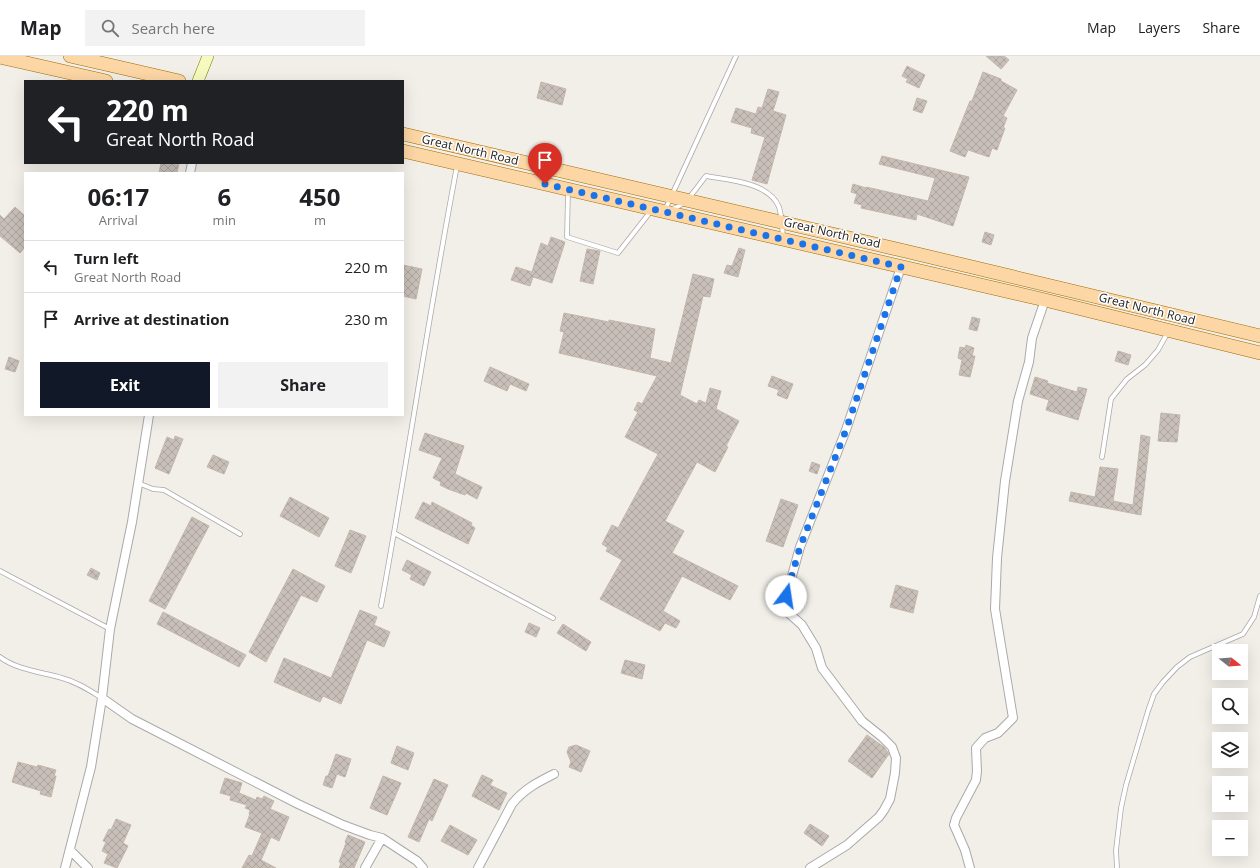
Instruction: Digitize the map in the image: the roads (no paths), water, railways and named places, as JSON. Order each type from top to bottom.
[{"type":"main road","points":[[70,56],[175,80]]},
{"type":"main road","points":[[0,57],[23,59],[102,80]]},
{"type":"main road","name":"Great North Road","points":[[404,134],[1260,336]]},
{"type":"main road","name":"Great North Road","points":[[404,151],[1045,300],[1260,353]]},
{"type":"street","points":[[198,80],[208,56]]},
{"type":"street","points":[[810,868],[847,845],[879,817],[890,799],[895,773],[896,758],[892,747],[882,737],[862,722],[822,668],[816,648],[802,625],[783,608],[800,547],[846,430],[901,267]]},
{"type":"street","points":[[970,868],[965,850],[954,825],[958,814],[976,780],[978,772],[976,748],[985,738],[998,733],[1013,718],[995,609],[996,558],[1005,481],[1018,401],[1029,362],[1032,338],[1045,300]]},
{"type":"street","points":[[65,868],[90,767],[102,698],[110,629],[132,522],[149,416]]},
{"type":"street","points":[[102,698],[132,719],[298,804],[356,830],[382,838],[418,861],[423,868]]},
{"type":"street","points":[[478,868],[512,804],[520,794],[533,784],[554,774]]},
{"type":"street","points":[[365,868],[382,838]]},
{"type":"street","points":[[70,850],[88,868]]},
{"type":"lane","points":[[568,189],[567,236],[618,253],[671,196],[736,56]]},
{"type":"lane","points":[[381,606],[440,251],[457,164]]},
{"type":"lane","points":[[658,210],[678,207],[686,200],[706,176],[744,183],[763,190],[774,197],[779,208],[783,239]]},
{"type":"lane","points":[[1102,457],[1111,398],[1127,379],[1145,365],[1158,350],[1168,331]]},
{"type":"lane","points":[[138,483],[153,489],[164,490],[240,534]]},
{"type":"lane","points":[[394,533],[553,618]]},
{"type":"lane","points":[[0,571],[110,629]]},
{"type":"lane","points":[[1117,868],[1116,850],[1121,808],[1148,710],[1154,694],[1177,667],[1190,657],[1243,634],[1254,617],[1260,596]]},
{"type":"lane","points":[[0,657],[8,663],[64,679],[86,688],[102,698]]}]
